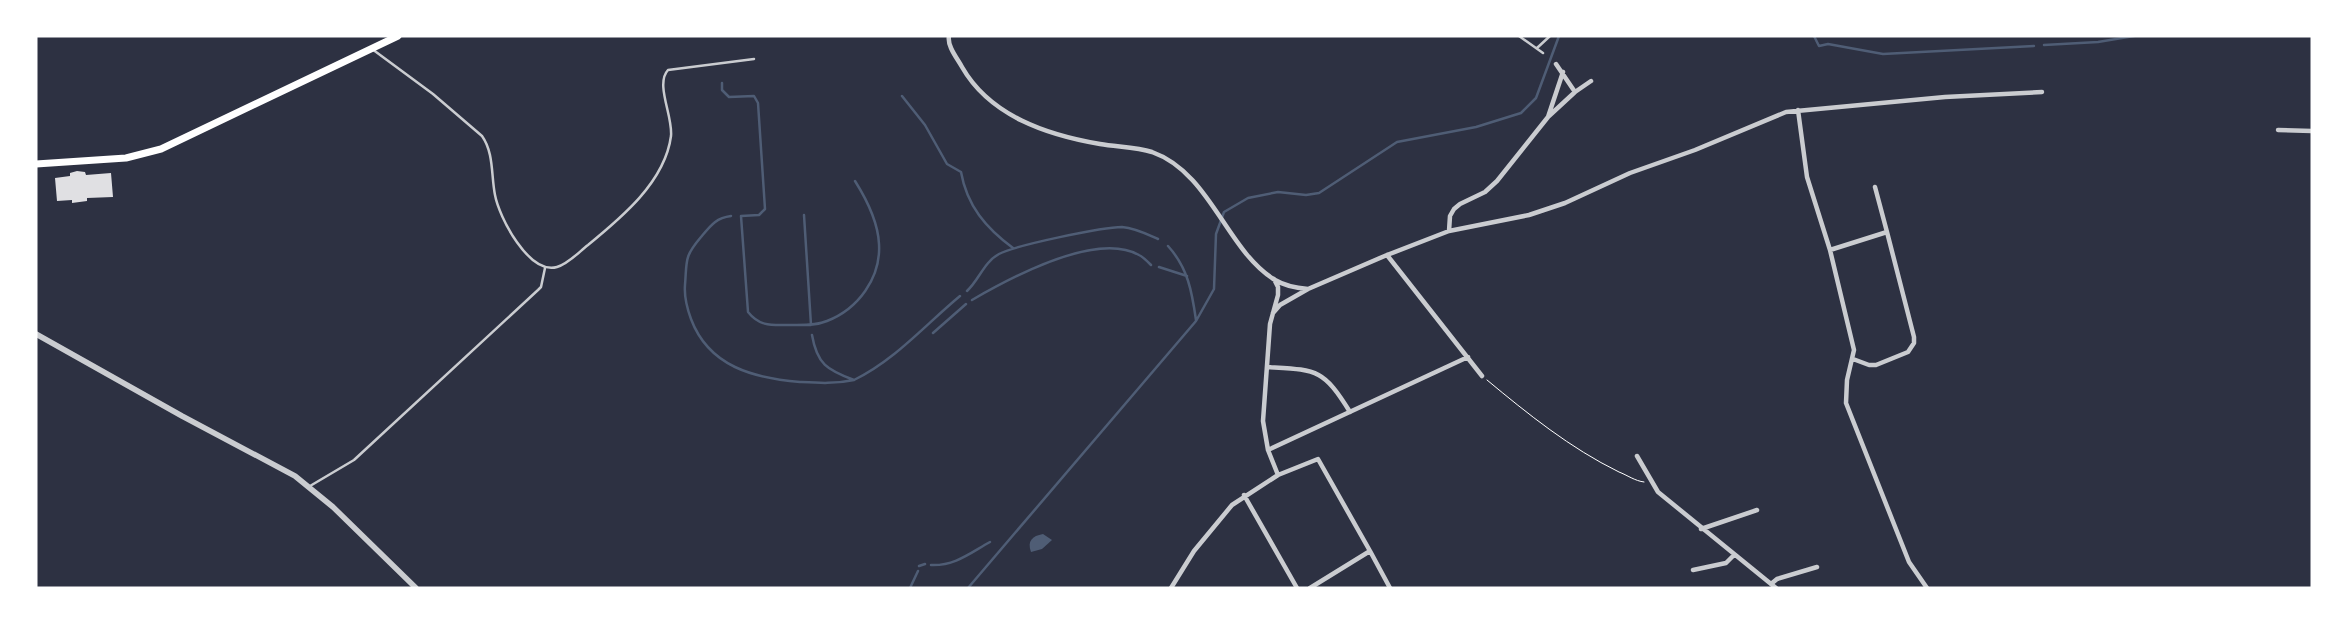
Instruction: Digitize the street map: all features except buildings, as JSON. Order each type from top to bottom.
[{"type":"main road","points":[[36,164],[126,158],[161,148],[398,36]]},
{"type":"street","points":[[949,36],[949,44],[968,76],[983,94],[1010,115],[1040,128],[1071,137],[1152,152],[1176,167],[1202,192],[1253,259],[1274,279],[1290,287],[1308,289]]},
{"type":"street","points":[[1556,64],[1575,92]]},
{"type":"street","points":[[1548,117],[1563,72]]},
{"type":"street","points":[[1449,231],[1450,216],[1454,209],[1485,192],[1497,181],[1548,117],[1575,92],[1591,81]]},
{"type":"street","points":[[1272,313],[1308,289],[1387,255],[1449,231],[1530,215],[1565,203],[1630,173],[1695,150],[1775,116],[1798,110],[1945,97],[2042,92]]},
{"type":"street","points":[[1798,110],[1807,177],[1830,250],[1854,350],[1847,380],[1846,402],[1909,562],[1927,588]]},
{"type":"street","points":[[2278,130],[2312,131]]},
{"type":"street","points":[[1853,359],[1869,365],[1876,365],[1908,352],[1914,343],[1875,187]]},
{"type":"street","points":[[1830,250],[1887,232]]},
{"type":"street","points":[[1387,255],[1482,376]]},
{"type":"street","points":[[1274,279],[1278,287],[1278,295],[1272,313],[1263,421],[1268,450],[1278,475]]},
{"type":"street","points":[[36,334],[310,486],[416,588]]},
{"type":"street","points":[[1268,450],[1468,357]]},
{"type":"street","points":[[1267,366],[1309,370],[1320,374],[1331,383],[1350,412]]},
{"type":"street","points":[[1637,456],[1658,492],[1701,529],[1776,588]]},
{"type":"street","points":[[1171,588],[1215,523],[1244,495],[1278,475],[1318,459],[1390,588]]},
{"type":"street","points":[[1244,495],[1297,588]]},
{"type":"street","points":[[1701,529],[1757,510]]},
{"type":"street","points":[[1310,588],[1370,551]]},
{"type":"street","points":[[1693,570],[1726,562],[1734,555]]},
{"type":"street","points":[[1771,584],[1777,579],[1817,568]]},
{"type":"lane","points":[[1519,36],[1543,53]]},
{"type":"lane","points":[[1537,48],[1550,36]]},
{"type":"lane","points":[[371,49],[428,89],[482,136],[488,145],[495,196],[501,213],[526,254],[545,267],[559,267],[565,263],[633,205],[654,180],[671,136],[670,118],[662,82],[668,70],[754,59]]},
{"type":"lane","points":[[310,486],[354,460],[538,290],[541,287],[545,267]]},
{"type":"path","points":[[1482,376],[1534,418],[1577,448],[1641,482],[1652,482]]},
{"type":"water","points":[[1043,534],[1052,540],[1042,549],[1031,552],[1031,540]]},
{"type":"waterway","points":[[968,588],[1196,321],[1214,289],[1216,234],[1224,212],[1248,198],[1278,192],[1306,195],[1319,193],[1397,142],[1476,127],[1521,113],[1536,98],[1559,36]]},
{"type":"waterway","points":[[1814,36],[1819,46],[1828,44],[1883,54],[2034,46]]},
{"type":"waterway","points":[[2044,45],[2098,42],[2134,36]]},
{"type":"waterway","points":[[722,83],[722,90],[729,97],[754,96],[758,103],[765,209],[759,215],[741,216],[748,312],[757,320],[762,323],[777,325],[822,323],[848,309],[865,291],[876,269],[879,257],[879,244],[877,228],[871,211],[855,181]]},
{"type":"waterway","points":[[902,96],[925,125],[947,164],[961,172],[968,195],[979,215],[994,232],[1013,248]]},
{"type":"waterway","points":[[804,215],[811,325]]},
{"type":"waterway","points":[[731,216],[721,218],[711,226],[692,249],[686,264],[685,298],[687,307],[699,335],[709,349],[735,367],[766,377],[820,383],[854,380]]},
{"type":"waterway","points":[[967,291],[985,266],[994,257],[1008,250],[1079,233],[1122,227],[1136,230],[1158,239]]},
{"type":"waterway","points":[[1168,246],[1185,272],[1191,290],[1196,320]]},
{"type":"waterway","points":[[972,300],[1030,270],[1077,253],[1100,249],[1121,249],[1139,255],[1151,265]]},
{"type":"waterway","points":[[1159,267],[1187,276]]},
{"type":"waterway","points":[[812,335],[817,353],[825,365],[837,373],[854,380],[883,363],[960,296]]},
{"type":"waterway","points":[[933,333],[966,304]]},
{"type":"waterway","points":[[931,565],[955,561],[990,542]]},
{"type":"waterway","points":[[919,566],[925,564]]},
{"type":"waterway","points":[[910,588],[918,571]]}]
